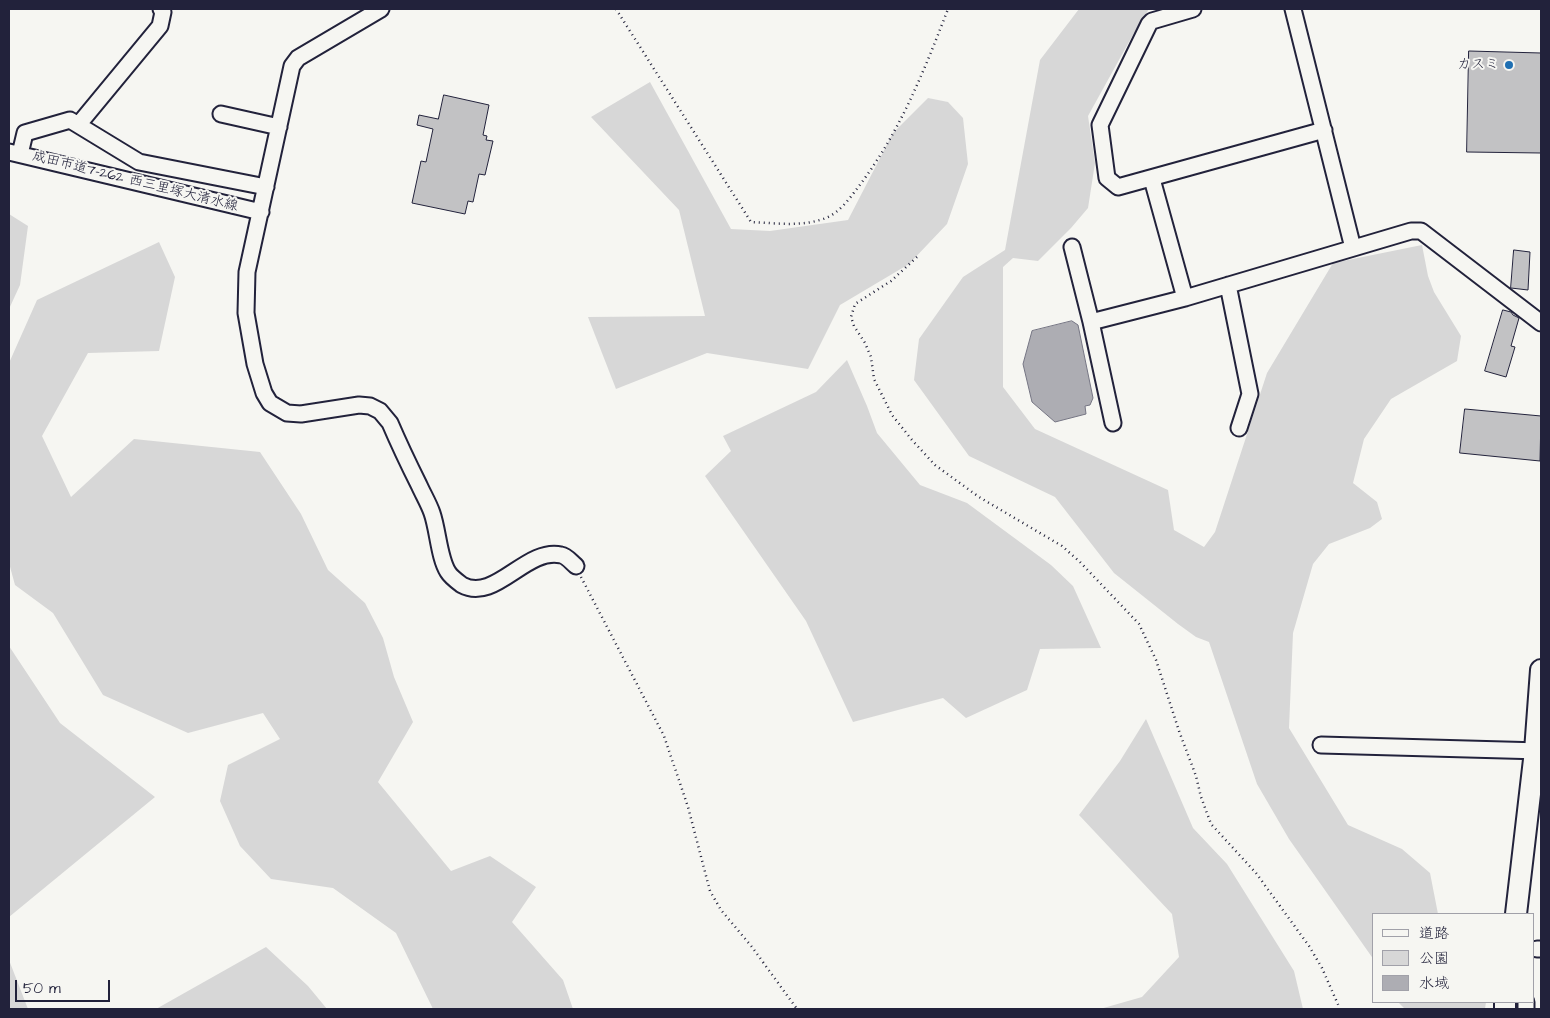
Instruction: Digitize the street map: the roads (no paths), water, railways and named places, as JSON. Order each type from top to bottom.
[{"type":"main road","points":[[1516,913],[1538,751],[1541,670]]},
{"type":"street","points":[[80,124],[160,26],[163,12],[161,9]]},
{"type":"street","points":[[381,9],[298,58],[292,66],[247,272],[246,312],[255,364],[264,393],[270,403],[287,413],[301,414],[359,405],[370,406],[380,411],[390,423],[432,513],[448,573],[461,584],[470,588],[481,588],[493,584],[543,556],[560,555],[567,557],[576,566]]},
{"type":"street","points":[[1193,9],[1152,21],[1148,24],[1100,125],[1107,178],[1118,186],[1152,179],[1324,130]]},
{"type":"street","points":[[1294,9],[1353,248]]},
{"type":"street","points":[[221,114],[279,127]]},
{"type":"street","points":[[14,153],[25,134],[70,120],[80,124],[139,162],[266,187]]},
{"type":"street","name":"成田市道7-262 西三里塚大清水線","points":[[14,153],[261,212]]},
{"type":"street","points":[[1152,179],[1185,298]]},
{"type":"street","points":[[1091,322],[1185,298],[1410,231],[1421,232],[1541,323]]},
{"type":"street","points":[[1072,247],[1113,423]]},
{"type":"street","points":[[1228,285],[1250,394],[1239,428]]},
{"type":"street","points":[[1321,745],[1538,751]]},
{"type":"water","points":[[1072,321],[1078,325],[1093,398],[1090,405],[1085,406],[1086,414],[1055,422],[1032,402],[1023,364],[1032,331]]},
{"type":"place","name":"カスミ","points":[[1509,65]]}]
